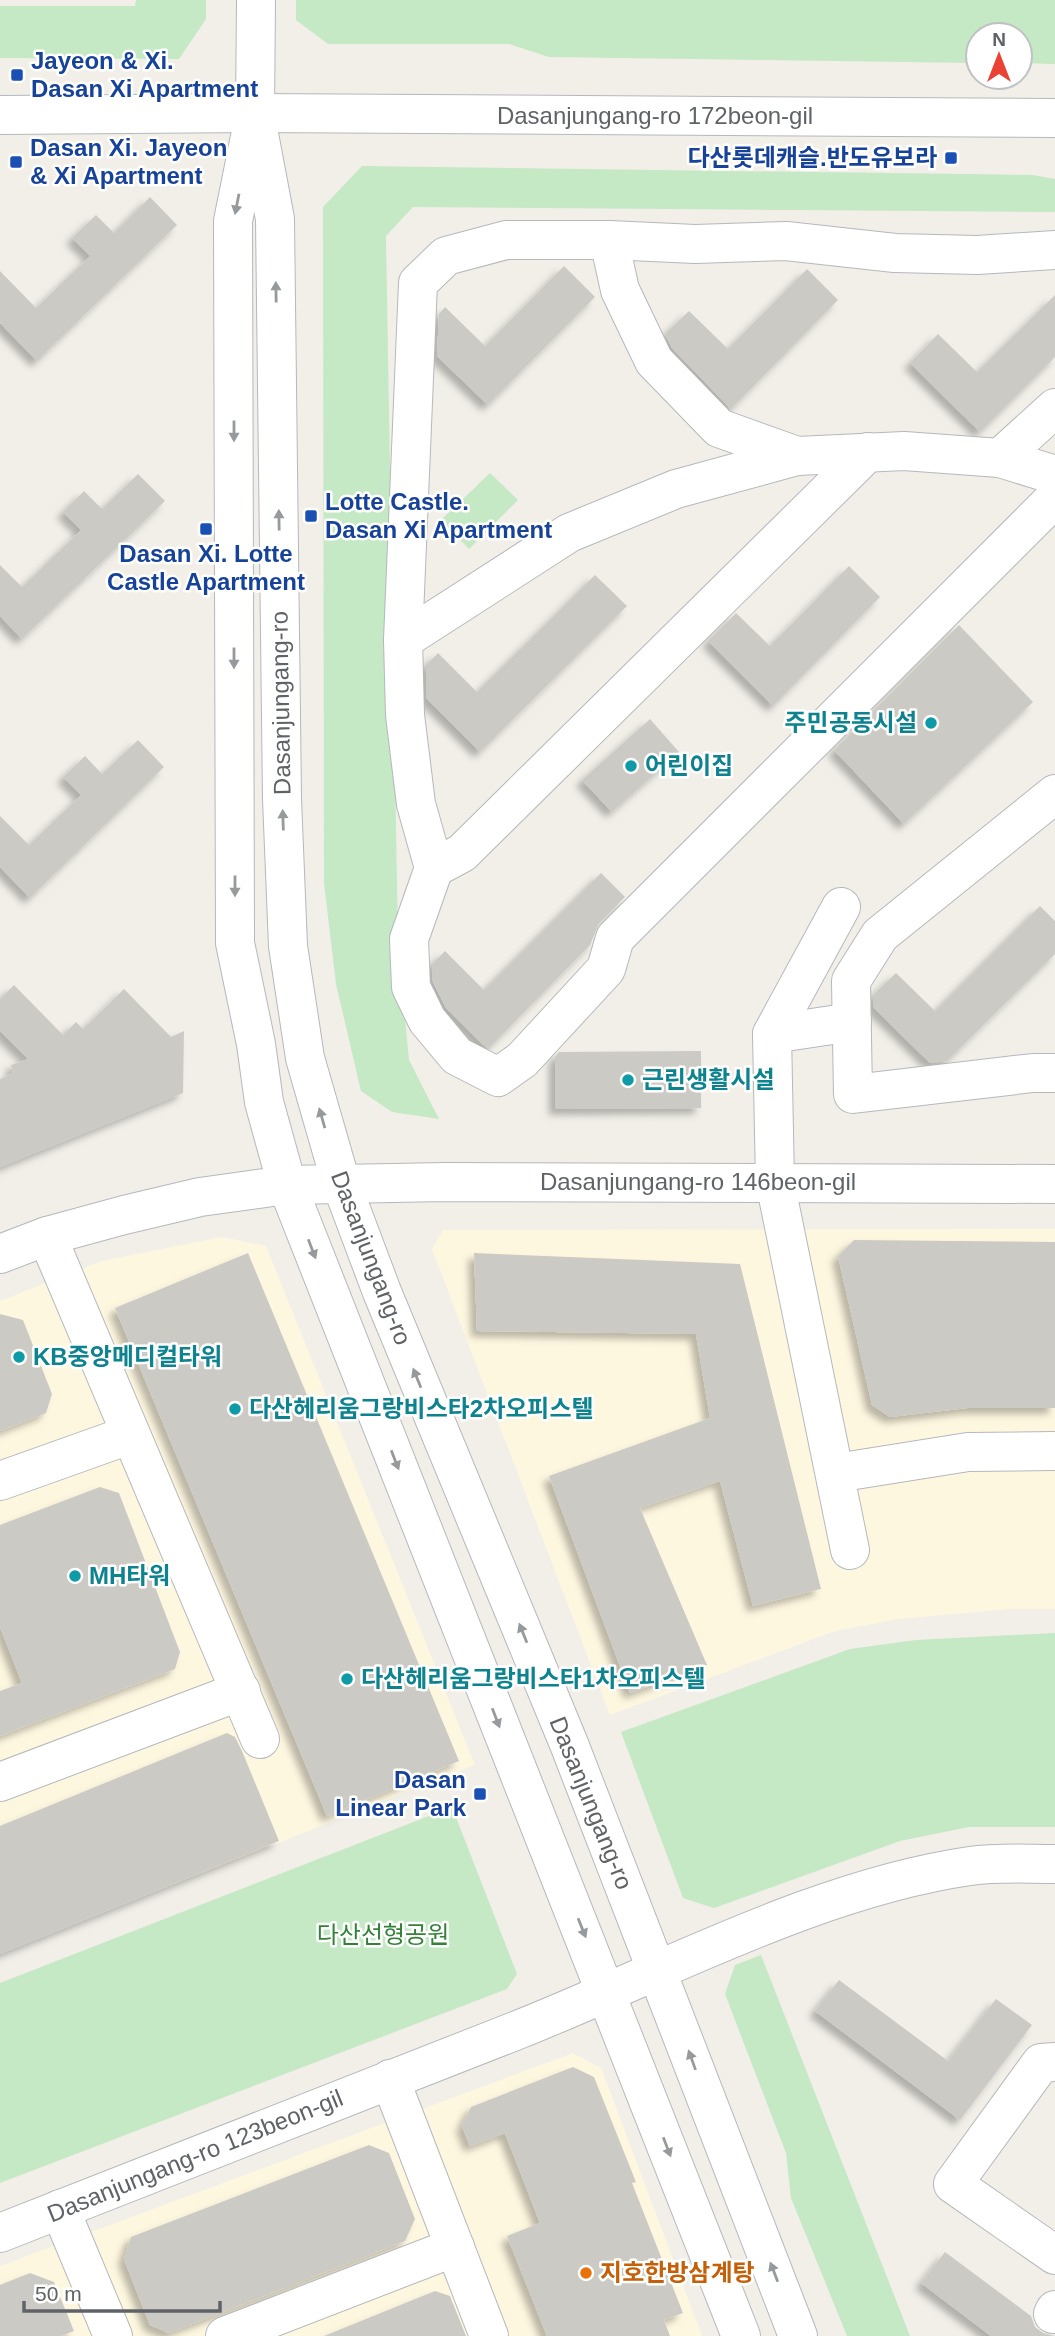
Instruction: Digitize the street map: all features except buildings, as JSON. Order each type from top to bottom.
[{"type":"street","name":"Dasanjungang-ro","points":[[256,0],[255,113],[233,221],[235,943],[256,1044],[264,1102],[287,1185],[741,2336]]},
{"type":"street","name":"Dasanjungang-ro","points":[[255,113],[275,219],[282,799],[288,946],[305,1058],[341,1183],[382,1292],[659,1969],[798,2336]]},
{"type":"street","name":"Dasanjungang-ro 172beon-gil","points":[[0,115],[255,113],[1055,118]]},
{"type":"street","points":[[1055,250],[978,255],[895,253],[786,241],[695,244],[609,240],[506,240],[446,256],[418,283],[403,640],[405,715],[416,804],[434,868],[409,939],[411,987],[427,1020],[457,1056],[498,1077],[522,1060],[607,969],[615,938],[1055,498]]},
{"type":"street","points":[[609,240],[620,290],[654,361],[719,428],[797,456]]},
{"type":"street","points":[[1000,458],[1055,408]]},
{"type":"street","points":[[403,640],[569,533],[676,489],[797,456],[904,451],[1000,458],[1055,475]]},
{"type":"street","points":[[434,868],[462,853],[868,452]]},
{"type":"street","points":[[1055,794],[880,935],[851,981],[853,1094],[1032,1073],[1055,1073]]},
{"type":"street","points":[[841,907],[772,1034],[775,1182],[850,1550]]},
{"type":"street","points":[[772,1034],[852,1022]]},
{"type":"street","name":"Dasanjungang-ro 146beon-gil","points":[[0,1254],[47,1236],[200,1197],[287,1185],[775,1182],[1055,1184]]},
{"type":"street","points":[[47,1236],[260,1739]]},
{"type":"street","points":[[0,1481],[130,1435]]},
{"type":"street","points":[[836,1472],[968,1452],[1055,1451]]},
{"type":"street","points":[[0,1782],[241,1691]]},
{"type":"street","name":"Dasanjungang-ro 123beon-gil","points":[[0,2233],[517,2030],[659,1969],[824,1904],[915,1878],[972,1866],[1055,1864]]},
{"type":"street","points":[[1055,2062],[1041,2063],[953,2184],[1055,2255]]},
{"type":"street","points":[[390,2079],[489,2336]]},
{"type":"street","points":[[60,2209],[113,2336]]},
{"type":"street","points":[[225,2336],[455,2247]]},
{"type":"shaded area","points":[[1055,1229],[1055,1609],[1009,1609],[898,1619],[835,1631],[610,1715],[432,1249],[443,1230]]},
{"type":"shaded area","points":[[222,1237],[266,1246],[475,1765],[0,1953],[0,1301],[102,1261]]},
{"type":"shaded area","points":[[573,2053],[601,2068],[702,2336],[0,2336],[0,2266]]},
{"type":"green space","points":[[136,0],[206,0],[206,19],[179,59],[0,58],[0,6],[135,6]]},
{"type":"green space","points":[[296,0],[1055,0],[1055,64],[1034,63],[1034,21],[964,21],[964,63],[549,57],[509,44],[328,44],[296,20]]},
{"type":"green space","points":[[362,166],[1032,175],[1055,179],[1055,212],[413,207],[386,236],[398,944],[409,1060],[439,1119],[392,1112],[361,1091],[336,984],[324,883],[323,207]]},
{"type":"green space","points":[[490,473],[518,500],[469,549],[441,520]]},
{"type":"green space","points":[[1055,1633],[1055,1827],[969,1827],[900,1841],[714,1908],[683,1898],[621,1732],[850,1649],[916,1640]]},
{"type":"green space","name":"다산선형공원","points":[[452,1807],[517,1974],[507,1989],[0,2183],[0,1983]]},
{"type":"green space","points":[[761,1955],[910,2336],[847,2336],[791,2198],[786,2153],[725,1994],[735,1965]]},
{"type":"place","name":"Jayeon & Xi. Dasan Xi Apartment","points":[[17,75]]},
{"type":"place","name":"다산롯데캐슬.반도유보라","points":[[951,158]]},
{"type":"place","name":"Dasan Xi. Jayeon & Xi Apartment","points":[[16,162]]},
{"type":"place","name":"Lotte Castle. Dasan Xi Apartment","points":[[311,516]]},
{"type":"place","name":"Dasan Xi. Lotte Castle Apartment","points":[[206,529]]},
{"type":"place","name":"주민공동시설","points":[[931,723]]},
{"type":"place","name":"어린이집","points":[[631,766]]},
{"type":"place","name":"근린생활시설","points":[[628,1080]]},
{"type":"place","name":"KB중앙메디컬타워","points":[[19,1357]]},
{"type":"place","name":"다산헤리움그랑비스타2차오피스텔","points":[[235,1409]]},
{"type":"place","name":"MH타워","points":[[75,1576]]},
{"type":"place","name":"다산헤리움그랑비스타1차오피스텔","points":[[347,1679]]},
{"type":"place","name":"Dasan Linear Park","points":[[480,1794]]},
{"type":"place","name":"지호한방삼계탕","points":[[586,2273]]}]
